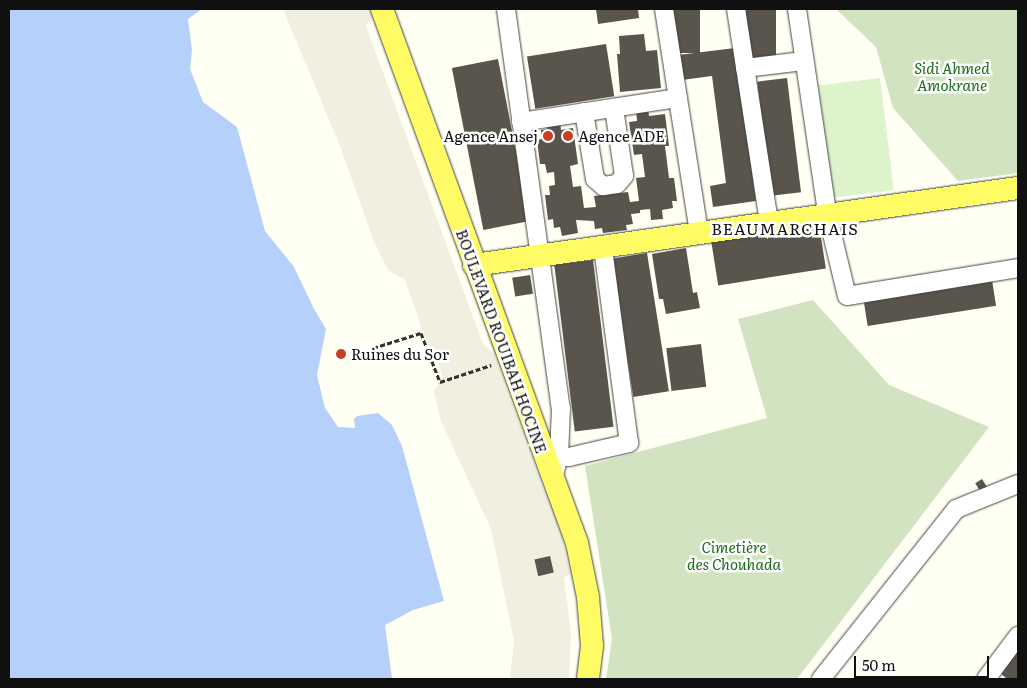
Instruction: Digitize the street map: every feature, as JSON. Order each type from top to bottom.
[{"type":"main road","name":"BOULEVARD ROUIBAH HOCINE","points":[[382,9],[508,359],[577,542],[588,597],[592,646],[588,679]]},
{"type":"main road","points":[[474,265],[1018,188]]},
{"type":"street","points":[[506,9],[561,408],[559,456],[553,478]]},
{"type":"street","points":[[664,9],[699,233]]},
{"type":"street","points":[[736,9],[769,223]]},
{"type":"street","points":[[797,9],[827,214],[847,296],[1018,268]]},
{"type":"street","points":[[745,68],[804,61]]},
{"type":"street","points":[[522,122],[678,98]]},
{"type":"street","points":[[584,112],[596,179],[603,186],[617,184],[624,176],[614,108]]},
{"type":"street","points":[[559,456],[569,457],[629,443],[603,247]]},
{"type":"street","points":[[822,679],[956,509],[1018,484]]},
{"type":"street","points":[[986,679],[1018,636]]},
{"type":"path","points":[[373,348],[421,333],[440,382],[508,359]]},
{"type":"green space","name":"Sidi Ahmed Amokrane","points":[[836,9],[1018,9],[1018,173],[958,181],[893,108],[876,47]]},
{"type":"green space","points":[[880,78],[894,190],[832,198],[818,86]]},
{"type":"green space","name":"Cimetière des Chouhada","points":[[813,300],[889,385],[989,427],[797,679],[606,679],[612,639],[585,466],[767,418],[738,319]]},
{"type":"shaded area","points":[[283,9],[370,9],[373,15],[366,26],[483,344],[494,354],[544,490],[560,526],[570,574],[564,578],[571,633],[569,679],[510,679],[514,641],[491,529],[440,419],[434,391],[443,377],[422,329],[405,280],[388,270],[373,239],[340,146]]},
{"type":"water","points":[[9,9],[202,9],[188,19],[192,50],[190,69],[203,102],[237,127],[265,231],[294,267],[326,329],[317,375],[325,408],[338,427],[355,428],[354,419],[357,416],[378,413],[392,425],[402,446],[444,601],[413,610],[385,625],[392,679],[9,679]]},
{"type":"building","points":[[596,9],[638,9],[639,18],[598,24]]},
{"type":"building","points":[[673,9],[700,9],[700,53],[673,53]]},
{"type":"building","points":[[746,9],[776,9],[776,58],[746,58]]},
{"type":"building","points":[[644,34],[646,51],[657,50],[661,88],[620,92],[617,54],[620,54],[619,36]]},
{"type":"building","points":[[606,44],[614,96],[535,109],[527,57]]},
{"type":"building","points":[[735,48],[756,201],[713,207],[710,186],[726,183],[712,76],[682,80],[678,55]]},
{"type":"building","points":[[498,59],[529,221],[483,230],[452,68]]},
{"type":"building","points":[[787,78],[801,192],[771,196],[757,82]]},
{"type":"building","points":[[648,108],[649,116],[665,114],[669,146],[665,146],[669,178],[674,178],[677,201],[672,201],[673,208],[662,210],[663,219],[651,220],[650,209],[640,210],[640,213],[631,214],[633,224],[626,225],[627,230],[603,233],[602,228],[595,229],[594,221],[576,220],[578,233],[562,236],[560,227],[554,228],[553,219],[548,220],[545,195],[550,195],[549,186],[555,185],[554,172],[547,173],[545,164],[540,164],[537,140],[542,139],[541,130],[547,129],[547,121],[560,120],[561,130],[573,128],[578,164],[570,166],[573,187],[581,186],[584,208],[596,207],[594,196],[628,192],[630,202],[639,201],[636,178],[645,177],[642,154],[634,155],[629,122],[637,121],[636,109]]},
{"type":"building","points":[[819,225],[826,268],[718,286],[711,242]]},
{"type":"building","points":[[686,248],[693,293],[697,292],[700,308],[666,314],[663,299],[659,299],[652,254]]},
{"type":"building","points":[[647,253],[669,391],[633,397],[611,259]]},
{"type":"building","points":[[593,260],[613,427],[575,432],[554,265]]},
{"type":"building","points":[[530,275],[533,294],[515,297],[512,278]]},
{"type":"building","points":[[992,280],[996,306],[868,326],[864,300]]},
{"type":"building","points":[[701,344],[706,387],[672,391],[666,348]]},
{"type":"building","points":[[982,479],[989,490],[982,494],[975,483]]},
{"type":"building","points":[[550,556],[554,573],[538,576],[534,560]]},
{"type":"building","points":[[1018,650],[1018,679],[1007,679],[999,672]]},
{"type":"place","name":"Agence Ansej","points":[[548,136]]},
{"type":"place","name":"Agence ADE","points":[[568,136]]},
{"type":"place","name":"Ruines du Sor","points":[[341,354]]},
{"type":"district","name":"BEAUMARCHAIS","points":[[785,228]]}]
